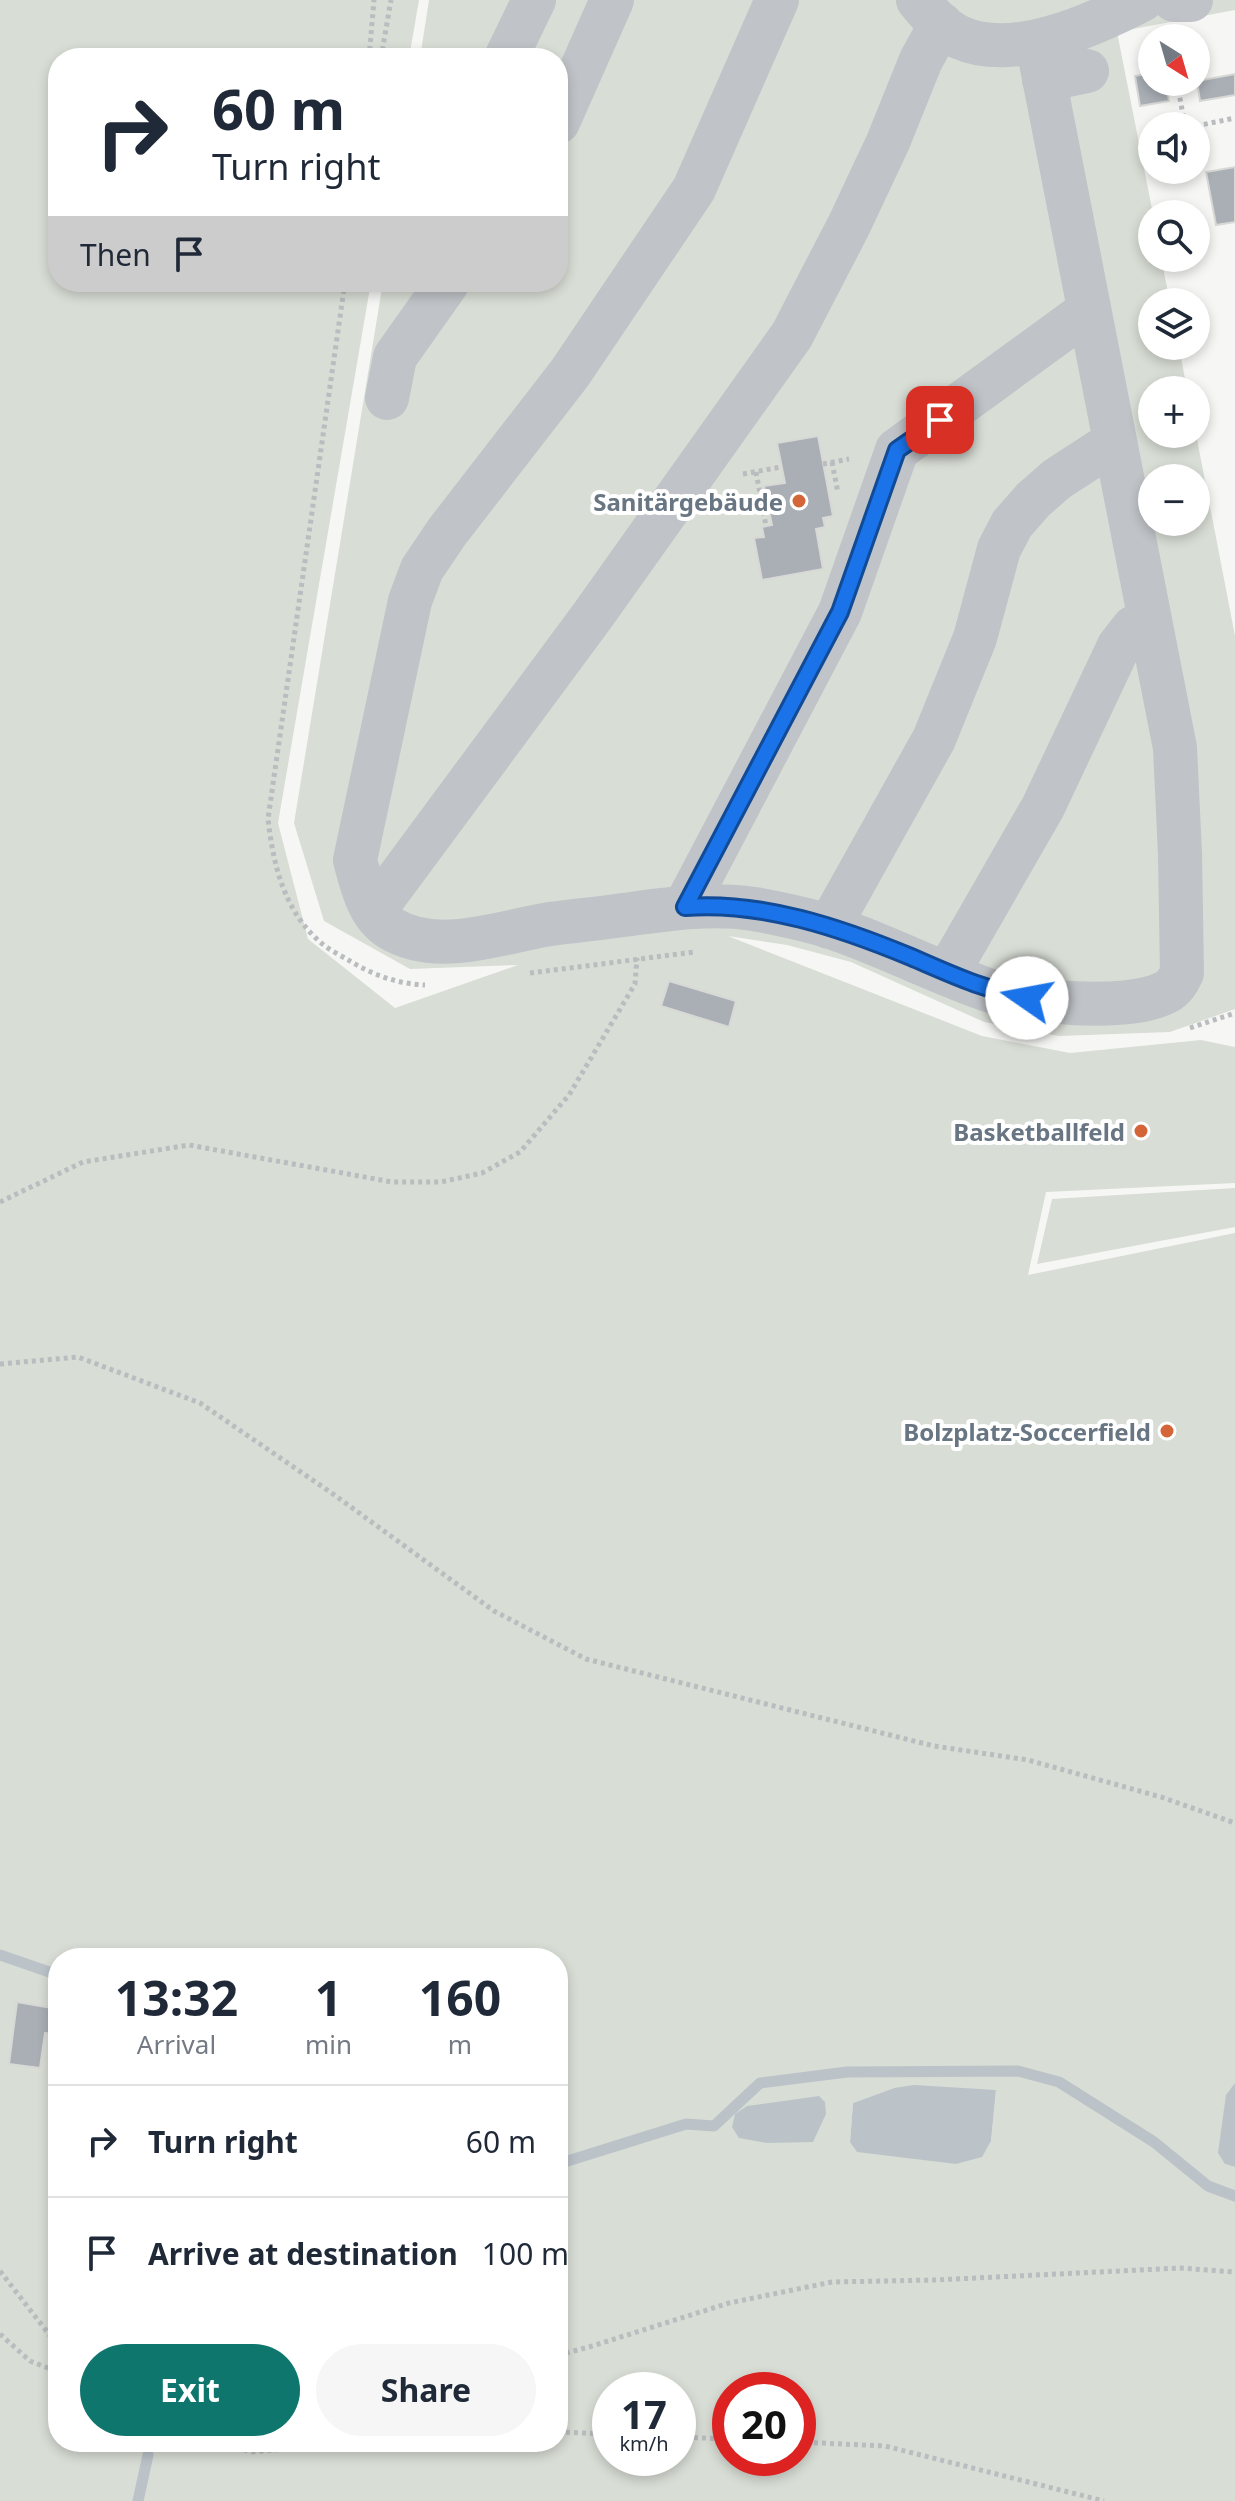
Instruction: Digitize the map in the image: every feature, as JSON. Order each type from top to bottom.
[{"type":"lane","points":[[511,48],[534,0]]},
{"type":"lane","points":[[568,99],[612,0]]},
{"type":"lane","points":[[777,0],[694,189],[570,373],[447,532],[415,585],[355,860],[362,888],[374,911],[387,926],[408,937],[443,942],[551,924],[717,905],[756,910],[829,927],[991,991],[1027,998],[1093,1003],[1143,999],[1163,994],[1176,985],[1182,973],[1175,748],[1040,61]]},
{"type":"lane","points":[[1040,61],[1142,0]]},
{"type":"lane","points":[[1174,0],[1191,0]]},
{"type":"lane","points":[[374,911],[593,615],[792,335],[888,142],[921,60],[929,12]]},
{"type":"lane","points":[[929,12],[958,36],[1040,61],[1087,71]]},
{"type":"lane","points":[[387,398],[395,357],[441,292]]},
{"type":"lane","points":[[685,907],[840,612],[897,450],[1088,311]]},
{"type":"lane","points":[[829,927],[934,739],[975,638],[999,549],[1012,524],[1057,479],[1114,442]]},
{"type":"lane","points":[[947,974],[1043,807],[1119,646],[1133,628],[1149,619]]},
{"type":"path","points":[[370,48],[374,0]]},
{"type":"path","points":[[383,48],[391,0]]},
{"type":"path","points":[[1210,123],[1235,118]]},
{"type":"path","points":[[268,819],[344,292]]},
{"type":"path","points":[[756,472],[766,526]]},
{"type":"path","points":[[0,1202],[83,1162],[189,1145],[392,1182],[441,1182],[482,1173],[520,1152],[569,1095],[635,984],[637,958]]},
{"type":"path","points":[[0,1364],[78,1357],[200,1403],[333,1494],[494,1611],[586,1659],[934,1746],[1028,1760],[1161,1797],[1235,1823]]},
{"type":"path","points":[[568,2352],[729,2303],[832,2282],[1180,2268],[1235,2272]]},
{"type":"path","points":[[0,2271],[48,2333]]},
{"type":"path","points":[[0,2334],[30,2361],[48,2368]]},
{"type":"path","points":[[568,2432],[592,2433]]},
{"type":"path","points":[[816,2443],[885,2446],[1104,2501]]},
{"type":"shaded area","points":[[0,0],[419,0],[411,48],[48,48],[48,292],[369,292],[278,823],[308,939],[395,1008],[518,965],[410,969],[324,921],[294,823],[381,292],[568,292],[568,48],[422,48],[429,0],[1235,0],[1235,10],[1160,24],[1138,24],[1138,28],[1117,32],[1138,138],[1138,184],[1147,184],[1150,200],[1138,200],[1138,272],[1164,272],[1167,288],[1138,288],[1138,360],[1182,360],[1184,376],[1138,376],[1138,448],[1199,448],[1202,464],[1138,464],[1138,536],[1210,536],[1210,507],[1235,636],[1235,1009],[1170,1032],[1059,1036],[984,1022],[851,962],[787,945],[728,936],[982,1036],[1070,1053],[1201,1040],[1235,1047],[1235,1183],[1046,1192],[1028,1275],[1235,1233],[1235,2083],[1225,2164],[1235,2167],[1235,2501],[0,2501]],"holes":[[[894,2088],[996,2090],[991,2141],[850,2142],[853,2103]]]},
{"type":"shaded area","points":[[1235,1188],[1235,1227],[1037,1264],[1052,1199]]},
{"type":"shaded area","points":[[1235,2083],[1235,2167],[1225,2164],[1218,2153],[1226,2095]]},
{"type":"shaded area","points":[[914,2085],[996,2090],[991,2141],[982,2157],[956,2164],[857,2152],[850,2142],[853,2103],[894,2088]]},
{"type":"shaded area","points":[[819,2096],[825,2102],[826,2114],[813,2142],[767,2143],[739,2138],[732,2127],[735,2114],[747,2106]]},
{"type":"building","points":[[1235,74],[1235,95],[1200,101],[1199,96],[1210,96],[1210,79]]},
{"type":"building","points":[[1138,96],[1168,96],[1169,101],[1140,106]]},
{"type":"building","points":[[1235,167],[1235,222],[1216,225],[1208,184],[1210,171]]},
{"type":"building","name":"Sanitärgebäude","points":[[818,436],[833,516],[823,518],[825,527],[816,529],[823,569],[762,580],[754,538],[764,537],[762,527],[772,525],[764,486],[785,483],[777,443]]},
{"type":"building","points":[[669,981],[736,1001],[729,1027],[661,1006]]},
{"type":"building","points":[[17,2002],[48,2007],[48,2033],[45,2033],[40,2068],[9,2064]]},
{"type":"waterway","points":[[0,1955],[48,1972]]},
{"type":"waterway","points":[[568,2161],[686,2124],[714,2126],[760,2083],[847,2072],[1018,2071],[1059,2082],[1154,2142],[1208,2186],[1235,2196]]},
{"type":"waterway","points":[[138,2501],[148,2455]]},
{"type":"place","name":"Sanitärgebäude","points":[[799,501]]},
{"type":"place","name":"Basketballfeld","points":[[1141,1131]]},
{"type":"place","name":"Bolzplatz-Soccerfield","points":[[1167,1431]]},
{"type":"route","points":[[940,420],[897,450],[840,612],[685,907],[717,905],[756,910],[839,929],[991,991],[1027,998]]}]
